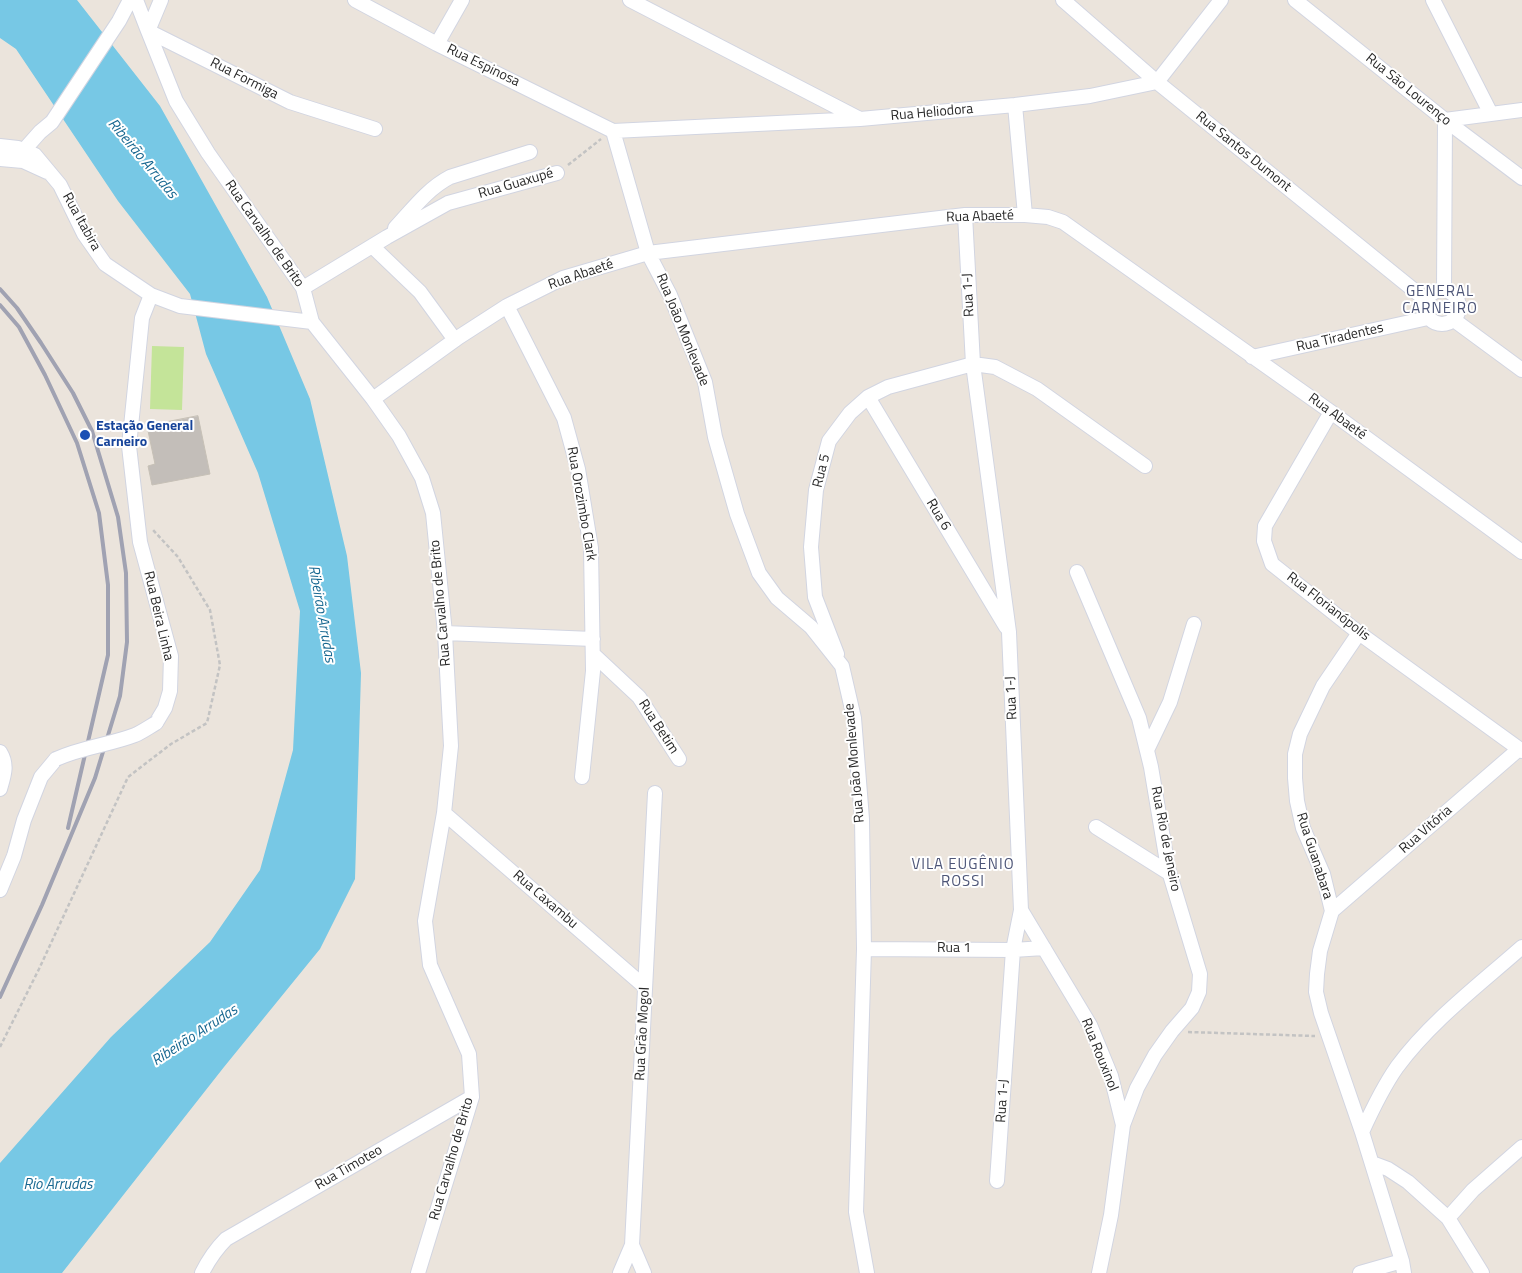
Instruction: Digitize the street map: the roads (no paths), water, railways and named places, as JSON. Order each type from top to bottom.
[{"type":"street","points":[[0,138],[29,145],[52,122],[116,25],[130,0]]},
{"type":"street","points":[[136,0],[148,31]]},
{"type":"street","points":[[148,31],[161,0]]},
{"type":"street","name":"Rua Espinosa","points":[[355,0],[437,44],[612,131]]},
{"type":"street","points":[[437,44],[462,0]]},
{"type":"street","points":[[630,0],[860,119]]},
{"type":"street","name":"Rua Santos Dumont","points":[[1063,0],[1157,82],[1426,300]]},
{"type":"street","points":[[1157,82],[1221,0]]},
{"type":"street","name":"Rua São Lourenço","points":[[1296,0],[1445,120],[1522,178]]},
{"type":"street","points":[[1433,0],[1491,114]]},
{"type":"street","name":"Rua Formiga","points":[[148,31],[290,102],[375,129]]},
{"type":"street","name":"Rua Carvalho de Brito","points":[[148,31],[176,101],[208,153],[303,288],[312,322],[373,399],[399,436],[422,478],[433,513],[445,633],[451,746],[444,813],[425,921],[430,965],[469,1054],[472,1097],[418,1273]]},
{"type":"street","name":"Rua Heliodora","points":[[860,119],[1090,96],[1157,82]]},
{"type":"street","points":[[1014,105],[1025,215]]},
{"type":"street","points":[[1444,290],[1445,120],[1522,110]]},
{"type":"street","points":[[612,131],[860,119]]},
{"type":"street","name":"Rua João Monlevade","points":[[612,131],[648,253],[670,295],[705,382],[718,447],[737,514],[759,573],[777,598],[811,628],[842,666],[854,718],[862,819],[864,949],[856,1212],[867,1273]]},
{"type":"street","name":"Rua Itabira","points":[[0,146],[18,148],[29,145],[35,155],[60,184],[84,234],[105,264],[151,295],[180,306],[312,322]]},
{"type":"street","points":[[387,237],[438,183],[450,177],[530,152]]},
{"type":"street","points":[[0,159],[24,161],[51,174]]},
{"type":"street","name":"Rua Guaxupé","points":[[303,288],[387,237],[448,203],[557,173]]},
{"type":"street","name":"Rua Abaeté","points":[[373,399],[455,340],[507,306],[563,278],[648,253],[965,215],[1048,217],[1063,222],[1331,412],[1522,552]]},
{"type":"street","name":"Rua 1-J","points":[[965,215],[973,364],[1009,632],[1021,910],[1013,950],[998,1181]]},
{"type":"street","points":[[372,246],[420,292],[455,340]]},
{"type":"street","points":[[1444,290],[1454,295],[1460,305],[1457,316],[1454,320],[1443,324],[1432,322],[1428,318],[1425,309],[1426,300],[1434,292],[1444,290]]},
{"type":"street","name":"Rua Beira Linha","points":[[0,890],[14,856],[24,820],[41,777],[56,759],[73,752],[137,735],[156,724],[165,708],[170,691],[171,656],[140,542],[129,446],[142,318],[151,295]]},
{"type":"street","name":"Rua Orozimbo Clark","points":[[507,306],[564,418],[578,469],[591,548],[593,671],[582,776]]},
{"type":"street","name":"Rua Tiradentes","points":[[1252,357],[1428,318]]},
{"type":"street","points":[[1454,320],[1522,370]]},
{"type":"street","points":[[973,364],[995,367],[1037,389],[1145,466]]},
{"type":"street","name":"Rua 5","points":[[842,666],[816,597],[810,547],[816,490],[829,441],[850,413],[868,397],[888,387],[973,364]]},
{"type":"street","name":"Rua 6","points":[[868,397],[1009,632]]},
{"type":"street","name":"Rua Florianópolis","points":[[1331,412],[1265,526],[1264,542],[1272,564],[1359,633],[1521,750]]},
{"type":"street","name":"Rua Rio de Jeneiro","points":[[1077,572],[1139,718],[1147,750],[1169,873],[1200,974],[1199,992],[1192,1008],[1155,1055],[1137,1088],[1123,1125]]},
{"type":"street","points":[[1147,750],[1170,702],[1194,624]]},
{"type":"street","points":[[445,633],[593,639]]},
{"type":"street","name":"Rua Guanabara","points":[[1359,633],[1323,686],[1300,734],[1295,754],[1295,778],[1297,801],[1303,828],[1323,874],[1332,911],[1320,950],[1316,992],[1321,1013],[1362,1132],[1403,1267]]},
{"type":"street","name":"Rua Betim","points":[[593,654],[640,698],[679,759]]},
{"type":"street","name":"Rua Vitória","points":[[1332,911],[1521,750]]},
{"type":"street","points":[[0,789],[6,770],[5,761],[1,753]]},
{"type":"street","name":"Rua Grão Mogol","points":[[644,1273],[632,1245],[655,793]]},
{"type":"street","name":"Rua Caxambu","points":[[444,813],[645,987]]},
{"type":"street","points":[[1096,827],[1169,873]]},
{"type":"street","name":"Rua Beira Linha","points":[[0,874],[14,856]]},
{"type":"street","name":"Rua Rouxinol","points":[[1021,910],[1090,1025],[1111,1076],[1123,1125],[1111,1214],[1099,1273]]},
{"type":"street","points":[[1362,1132],[1376,1102],[1397,1068],[1420,1041],[1458,1002],[1522,947]]},
{"type":"street","name":"Rua 1","points":[[864,949],[1013,950],[1044,948]]},
{"type":"street","name":"Rua Timoteo","points":[[202,1273],[218,1247],[226,1239],[472,1097]]},
{"type":"street","points":[[1448,1218],[1473,1190],[1522,1147]]},
{"type":"street","points":[[1372,1164],[1388,1169],[1408,1182],[1448,1218],[1482,1273]]},
{"type":"street","points":[[620,1273],[632,1245]]},
{"type":"street","points":[[1360,1273],[1403,1267]]},
{"type":"water","name":"Rio Arrudas","points":[[0,0],[77,0],[160,106],[267,297],[310,399],[347,556],[361,673],[355,879],[320,949],[224,1067],[62,1273],[0,1273],[0,1163],[111,1037],[210,942],[260,870],[293,750],[300,611],[258,473],[206,354],[190,294],[118,201],[16,49],[0,38]]},
{"type":"railway","points":[[0,289],[17,308],[41,343],[73,393],[92,431],[118,517],[126,573],[127,642],[120,696],[95,778],[42,905],[0,997]]},
{"type":"railway","points":[[0,305],[19,327],[45,375],[77,443],[99,513],[108,585],[108,655],[68,828]]},
{"type":"place","name":"Estação General Carneiro","points":[[85,435]]},
{"type":"district","name":"GENERAL CARNEIRO","points":[[1440,300]]},
{"type":"district","name":"VILA EUGÊNIO ROSSI","points":[[963,874]]},
{"type":"water label","name":"Ribeirão Arrudas","points":[[142,159]]},
{"type":"water label","name":"Ribeirão Arrudas","points":[[321,614]]},
{"type":"water label","name":"Ribeirão Arrudas","points":[[195,1036]]}]
